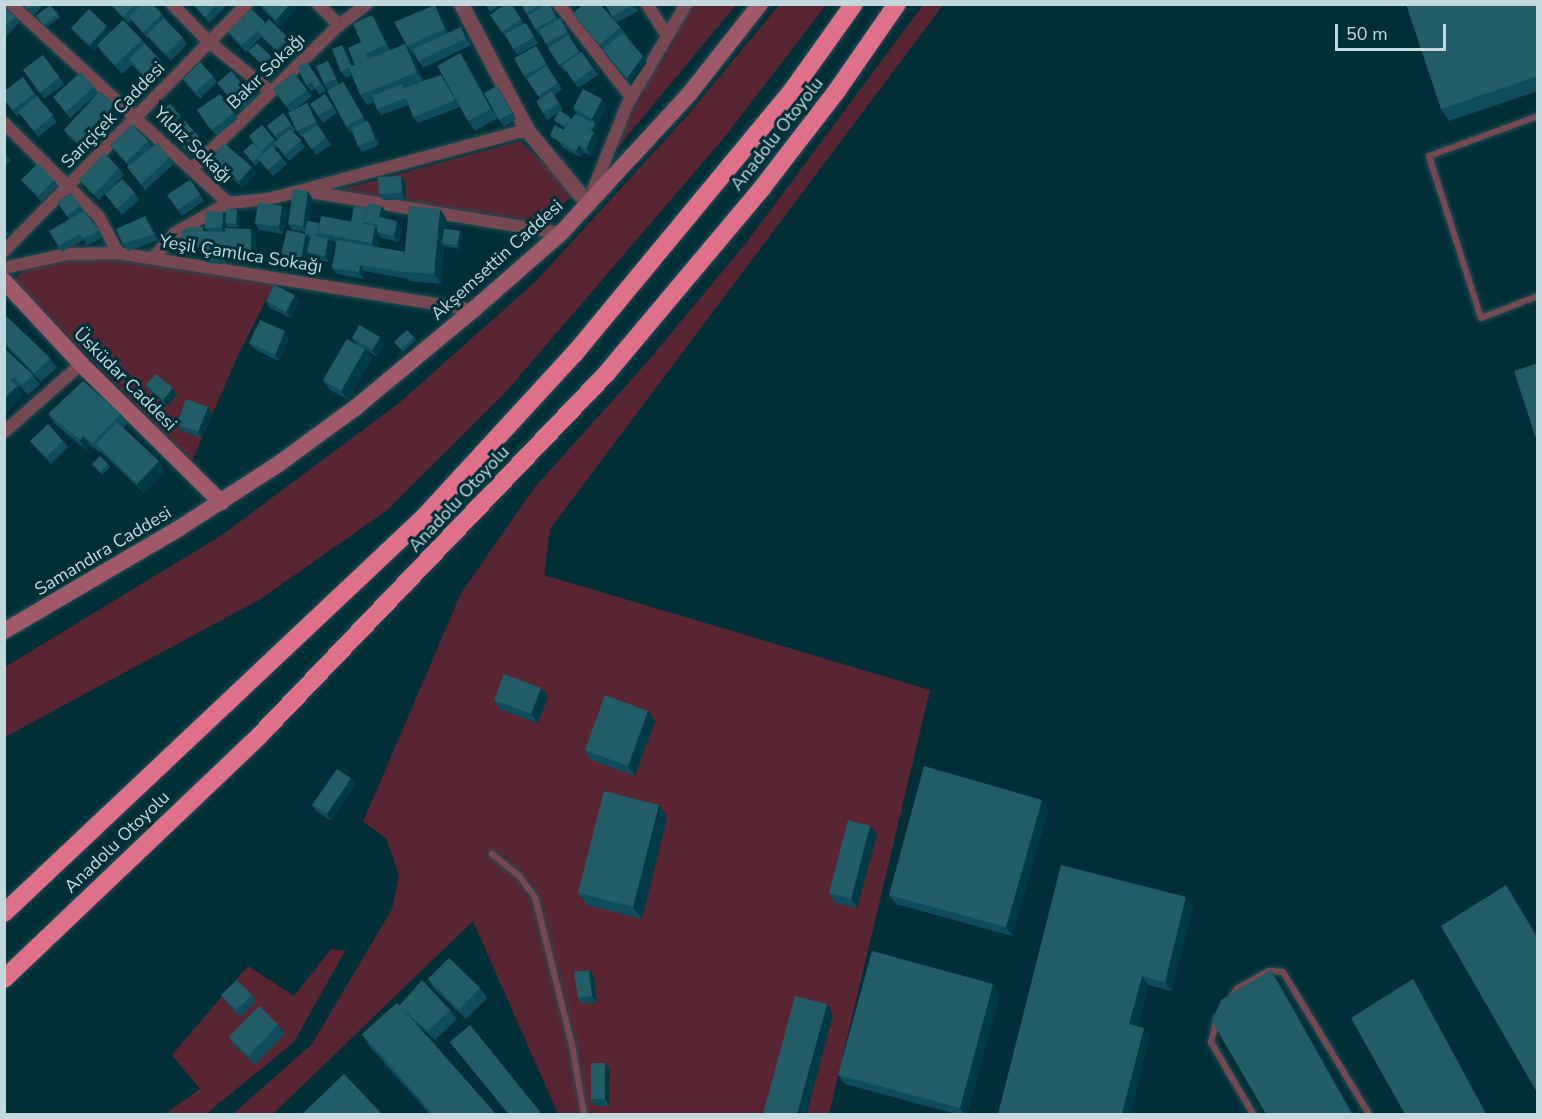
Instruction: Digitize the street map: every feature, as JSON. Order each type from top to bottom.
[{"type":"highway","name":"Anadolu Otoyolu","points":[[4,913],[425,516],[575,353],[794,88],[854,4]]},
{"type":"highway","name":"Anadolu Otoyolu","points":[[4,979],[268,727],[606,374],[762,188],[836,92],[897,4]]},
{"type":"main road","name":"Akşemsettin Caddesi","points":[[221,502],[355,408],[561,234],[690,93],[760,4]]},
{"type":"main road","name":"Üsküdar Caddesi","points":[[4,281],[81,364],[221,502]]},
{"type":"main road","name":"Samandıra Caddesi","points":[[4,632],[221,502]]},
{"type":"street","name":"Yıldız Sokağı","points":[[10,4],[136,115],[228,203],[300,190],[527,130]]},
{"type":"street","points":[[172,4],[209,42],[270,91]]},
{"type":"street","name":"Sarıçiçek Caddesi","points":[[4,251],[247,4]]},
{"type":"street","points":[[318,4],[339,25]]},
{"type":"street","name":"Bakır Sokağı","points":[[194,168],[339,25],[367,4]]},
{"type":"street","points":[[461,4],[527,130],[588,204],[631,97],[666,34],[686,4]]},
{"type":"street","points":[[559,4],[631,97]]},
{"type":"street","points":[[647,4],[666,34]]},
{"type":"street","points":[[4,123],[71,185],[99,217],[118,253]]},
{"type":"street","points":[[300,190],[561,234]]},
{"type":"street","points":[[153,258],[176,233],[228,203]]},
{"type":"street","name":"Yeşil Çamlıca Sokağı","points":[[4,268],[67,254],[118,253],[473,310]]},
{"type":"street","points":[[4,432],[81,364]]},
{"type":"lane","points":[[1537,118],[1429,156],[1481,318],[1538,296]]},
{"type":"lane","points":[[492,854],[519,876],[535,897],[572,1045],[584,1114]]},
{"type":"lane","points":[[1226,1004],[1238,988],[1269,971],[1283,972],[1369,1114]]},
{"type":"lane","points":[[1221,1012],[1215,1020],[1211,1042],[1253,1114]]},
{"type":"shaded area","points":[[690,5],[736,5],[619,146],[616,143],[636,102]]},
{"type":"shaded area","points":[[779,5],[826,5],[724,138],[505,393],[386,511],[259,600],[5,737],[5,667],[222,535],[399,403],[536,281],[686,117]]},
{"type":"shaded area","points":[[923,5],[943,5],[550,529],[544,575],[930,690],[829,1114],[558,1114],[473,921],[273,1114],[233,1114],[312,1044],[392,909],[399,875],[386,838],[363,822],[461,593],[535,487],[648,361],[746,243]]},
{"type":"shaded area","points":[[520,141],[576,193],[542,222],[336,191]]},
{"type":"shaded area","points":[[95,253],[278,277],[239,353],[192,461],[13,280],[24,270],[54,258]]},
{"type":"shaded area","points":[[331,949],[345,951],[294,1042],[206,1114],[165,1114],[200,1089],[172,1055],[248,966],[294,996]]},
{"type":"building","points":[[111,4],[135,4],[123,17]]},
{"type":"building","points":[[142,4],[152,4],[162,14],[143,32],[129,17]]},
{"type":"building","points":[[193,4],[217,4],[205,17]]},
{"type":"building","points":[[260,4],[290,4],[276,20]]},
{"type":"building","points":[[505,4],[511,4],[521,19],[502,32],[490,15]]},
{"type":"building","points":[[521,4],[541,4],[526,13]]},
{"type":"building","points":[[547,4],[556,18],[535,29],[528,15]]},
{"type":"building","points":[[583,4],[600,4],[620,27],[600,45],[573,14]]},
{"type":"building","points":[[605,4],[633,4],[612,17]]},
{"type":"building","points":[[1406,4],[1538,4],[1538,76],[1441,109]]},
{"type":"building","points":[[50,5],[58,14],[44,25],[36,16]]},
{"type":"building","points":[[435,5],[445,29],[407,46],[394,22]]},
{"type":"building","points":[[4,7],[15,17],[4,28]]},
{"type":"building","points":[[89,9],[107,26],[90,45],[71,28]]},
{"type":"building","points":[[251,9],[265,22],[262,27],[269,19],[288,38],[276,50],[257,31],[242,45],[228,32]]},
{"type":"building","points":[[372,15],[386,44],[366,54],[368,59],[355,65],[348,48],[361,42],[353,24]]},
{"type":"building","points":[[164,18],[183,38],[166,54],[147,35]]},
{"type":"building","points":[[560,18],[567,32],[546,44],[539,30]]},
{"type":"building","points":[[123,20],[142,40],[115,65],[97,45]]},
{"type":"building","points":[[526,23],[534,37],[513,49],[505,34]]},
{"type":"building","points":[[461,27],[466,39],[418,61],[413,49]]},
{"type":"building","points":[[622,33],[643,56],[627,78],[603,50]]},
{"type":"building","points":[[568,35],[579,52],[559,65],[548,48]]},
{"type":"building","points":[[257,43],[271,56],[262,64],[248,51]]},
{"type":"building","points":[[145,44],[160,60],[143,75],[129,59]]},
{"type":"building","points":[[405,44],[417,72],[360,95],[349,67]]},
{"type":"building","points":[[342,45],[351,66],[341,72],[332,49]]},
{"type":"building","points":[[536,46],[546,64],[524,76],[514,58]]},
{"type":"building","points":[[582,52],[593,69],[574,82],[562,65]]},
{"type":"building","points":[[460,53],[491,109],[468,121],[437,66]]},
{"type":"building","points":[[43,55],[59,77],[40,93],[23,70]]},
{"type":"building","points":[[328,61],[336,79],[324,84],[316,66]]},
{"type":"building","points":[[200,62],[213,76],[196,92],[183,79]]},
{"type":"building","points":[[307,62],[321,84],[315,88],[312,82],[306,85],[297,67]]},
{"type":"building","points":[[546,66],[558,83],[538,96],[527,79]]},
{"type":"building","points":[[231,71],[250,93],[236,105],[217,83]]},
{"type":"building","points":[[81,72],[94,87],[66,112],[53,97]]},
{"type":"building","points":[[294,73],[307,90],[286,106],[273,89]]},
{"type":"building","points":[[441,75],[455,100],[413,117],[406,98],[377,109],[372,96],[402,84],[404,88],[416,84],[419,93],[417,83]]},
{"type":"building","points":[[23,77],[34,94],[12,110],[4,99],[4,91]]},
{"type":"building","points":[[343,82],[363,117],[346,126],[327,91]]},
{"type":"building","points":[[497,86],[512,113],[499,120],[484,93]]},
{"type":"building","points":[[583,89],[602,99],[592,119],[573,108]]},
{"type":"building","points":[[100,91],[118,107],[109,117],[105,113],[91,128],[96,132],[82,147],[64,130]]},
{"type":"building","points":[[552,91],[559,104],[543,113],[536,101]]},
{"type":"building","points":[[220,94],[234,113],[211,130],[197,110]]},
{"type":"building","points":[[325,94],[333,107],[318,116],[310,104]]},
{"type":"building","points":[[37,96],[53,115],[34,131],[18,112]]},
{"type":"building","points":[[307,103],[316,122],[297,131],[288,113]]},
{"type":"building","points":[[170,104],[179,114],[168,124],[158,114]]},
{"type":"building","points":[[560,111],[570,117],[565,126],[554,120]]},
{"type":"building","points":[[283,113],[291,124],[275,136],[267,126]]},
{"type":"building","points":[[575,114],[595,124],[591,130],[571,120]]},
{"type":"building","points":[[570,119],[594,132],[586,149],[579,145],[576,151],[558,141]]},
{"type":"building","points":[[185,121],[199,137],[185,149],[171,133]]},
{"type":"building","points":[[368,121],[375,139],[358,146],[351,128]]},
{"type":"building","points":[[132,124],[148,141],[126,162],[110,145]]},
{"type":"building","points":[[262,125],[274,139],[261,151],[249,136]]},
{"type":"building","points":[[317,125],[326,138],[311,149],[302,135]]},
{"type":"building","points":[[555,125],[564,130],[559,140],[550,135]]},
{"type":"building","points":[[290,129],[301,140],[285,155],[274,143]]},
{"type":"building","points":[[158,143],[169,158],[141,184],[127,167]]},
{"type":"building","points":[[224,143],[252,167],[239,181],[211,157]]},
{"type":"building","points":[[253,143],[263,154],[253,162],[243,151]]},
{"type":"building","points":[[272,146],[282,158],[268,170],[258,159]]},
{"type":"building","points":[[104,153],[119,168],[94,194],[79,179]]},
{"type":"building","points":[[38,163],[54,180],[38,196],[21,180]]},
{"type":"building","points":[[401,176],[402,193],[379,194],[378,177]]},
{"type":"building","points":[[122,179],[135,193],[117,209],[105,194]]},
{"type":"building","points":[[190,180],[200,194],[178,210],[167,195]]},
{"type":"building","points":[[293,189],[308,191],[303,226],[288,224]]},
{"type":"building","points":[[71,193],[80,206],[67,216],[57,202]]},
{"type":"building","points":[[258,202],[282,206],[279,227],[255,223]]},
{"type":"building","points":[[368,203],[382,206],[379,217],[397,221],[394,236],[377,232],[378,225],[364,222]]},
{"type":"building","points":[[354,206],[367,208],[363,224],[351,222]]},
{"type":"building","points":[[409,206],[440,209],[434,274],[403,272]]},
{"type":"building","points":[[226,209],[237,210],[236,224],[226,223]]},
{"type":"building","points":[[84,211],[99,230],[83,239],[80,234],[58,246],[49,231]]},
{"type":"building","points":[[206,211],[223,212],[222,228],[205,228]]},
{"type":"building","points":[[145,216],[154,234],[123,244],[116,229]]},
{"type":"building","points":[[321,216],[375,226],[372,243],[333,236],[333,229],[332,235],[318,233]]},
{"type":"building","points":[[307,221],[319,223],[316,236],[305,234]]},
{"type":"building","points":[[189,227],[203,227],[203,231],[225,232],[225,228],[251,229],[251,251],[224,250],[223,244],[223,258],[202,257],[203,245],[181,244],[182,230]]},
{"type":"building","points":[[444,229],[460,231],[457,245],[442,243]]},
{"type":"building","points":[[287,230],[306,234],[300,262],[280,258]]},
{"type":"building","points":[[311,235],[328,239],[325,256],[307,252]]},
{"type":"building","points":[[337,240],[405,252],[404,272],[360,265],[359,272],[332,268]]},
{"type":"building","points":[[274,285],[295,295],[286,312],[266,301]]},
{"type":"building","points":[[4,314],[50,358],[34,373],[4,342]]},
{"type":"building","points":[[260,320],[285,331],[275,355],[249,343]]},
{"type":"building","points":[[359,325],[380,337],[372,350],[352,338]]},
{"type":"building","points":[[407,330],[414,337],[401,349],[394,342]]},
{"type":"building","points":[[347,339],[365,349],[341,391],[323,380]]},
{"type":"building","points":[[4,348],[33,375],[22,385],[14,377],[10,380],[17,386],[4,399]]},
{"type":"building","points":[[1538,363],[1538,445],[1514,371]]},
{"type":"building","points":[[156,374],[173,388],[163,400],[146,385]]},
{"type":"building","points":[[83,381],[121,414],[92,443],[83,436],[80,440],[48,414]]},
{"type":"building","points":[[186,399],[208,407],[198,432],[177,424]]},
{"type":"building","points":[[117,422],[159,461],[137,484],[96,444]]},
{"type":"building","points":[[48,424],[63,441],[46,457],[30,441]]},
{"type":"building","points":[[100,456],[108,464],[100,472],[92,464]]},
{"type":"building","points":[[504,674],[541,688],[531,714],[494,700]]},
{"type":"building","points":[[605,695],[648,711],[628,766],[585,750]]},
{"type":"building","points":[[924,766],[1042,800],[1006,927],[889,895]]},
{"type":"building","points":[[337,769],[351,778],[327,814],[312,805]]},
{"type":"building","points":[[604,791],[659,805],[633,907],[578,893]]},
{"type":"building","points":[[848,820],[870,826],[851,899],[829,893]]},
{"type":"building","points":[[1061,865],[1186,897],[1165,982],[1142,976],[1129,1024],[1144,1028],[1122,1114],[998,1114]]},
{"type":"building","points":[[1506,885],[1538,939],[1538,1094],[1441,926]]},
{"type":"building","points":[[872,951],[993,984],[960,1108],[838,1075]]},
{"type":"building","points":[[449,958],[480,988],[459,1010],[428,979]]},
{"type":"building","points":[[589,970],[592,996],[578,998],[574,972]]},
{"type":"building","points":[[1271,970],[1352,1114],[1266,1114],[1212,1021],[1221,1000]]},
{"type":"building","points":[[1413,979],[1486,1114],[1405,1114],[1351,1018]]},
{"type":"building","points":[[237,980],[252,995],[236,1010],[221,995]]},
{"type":"building","points":[[422,980],[450,1010],[428,1031],[399,1006]]},
{"type":"building","points":[[795,996],[827,1004],[797,1114],[763,1114]]},
{"type":"building","points":[[397,1003],[496,1114],[433,1114],[362,1034]]},
{"type":"building","points":[[259,1006],[278,1025],[248,1056],[229,1037]]},
{"type":"building","points":[[470,1025],[540,1112],[537,1114],[509,1114],[450,1042]]},
{"type":"building","points":[[591,1063],[605,1063],[605,1099],[591,1099]]},
{"type":"building","points":[[344,1074],[382,1114],[302,1114]]}]
